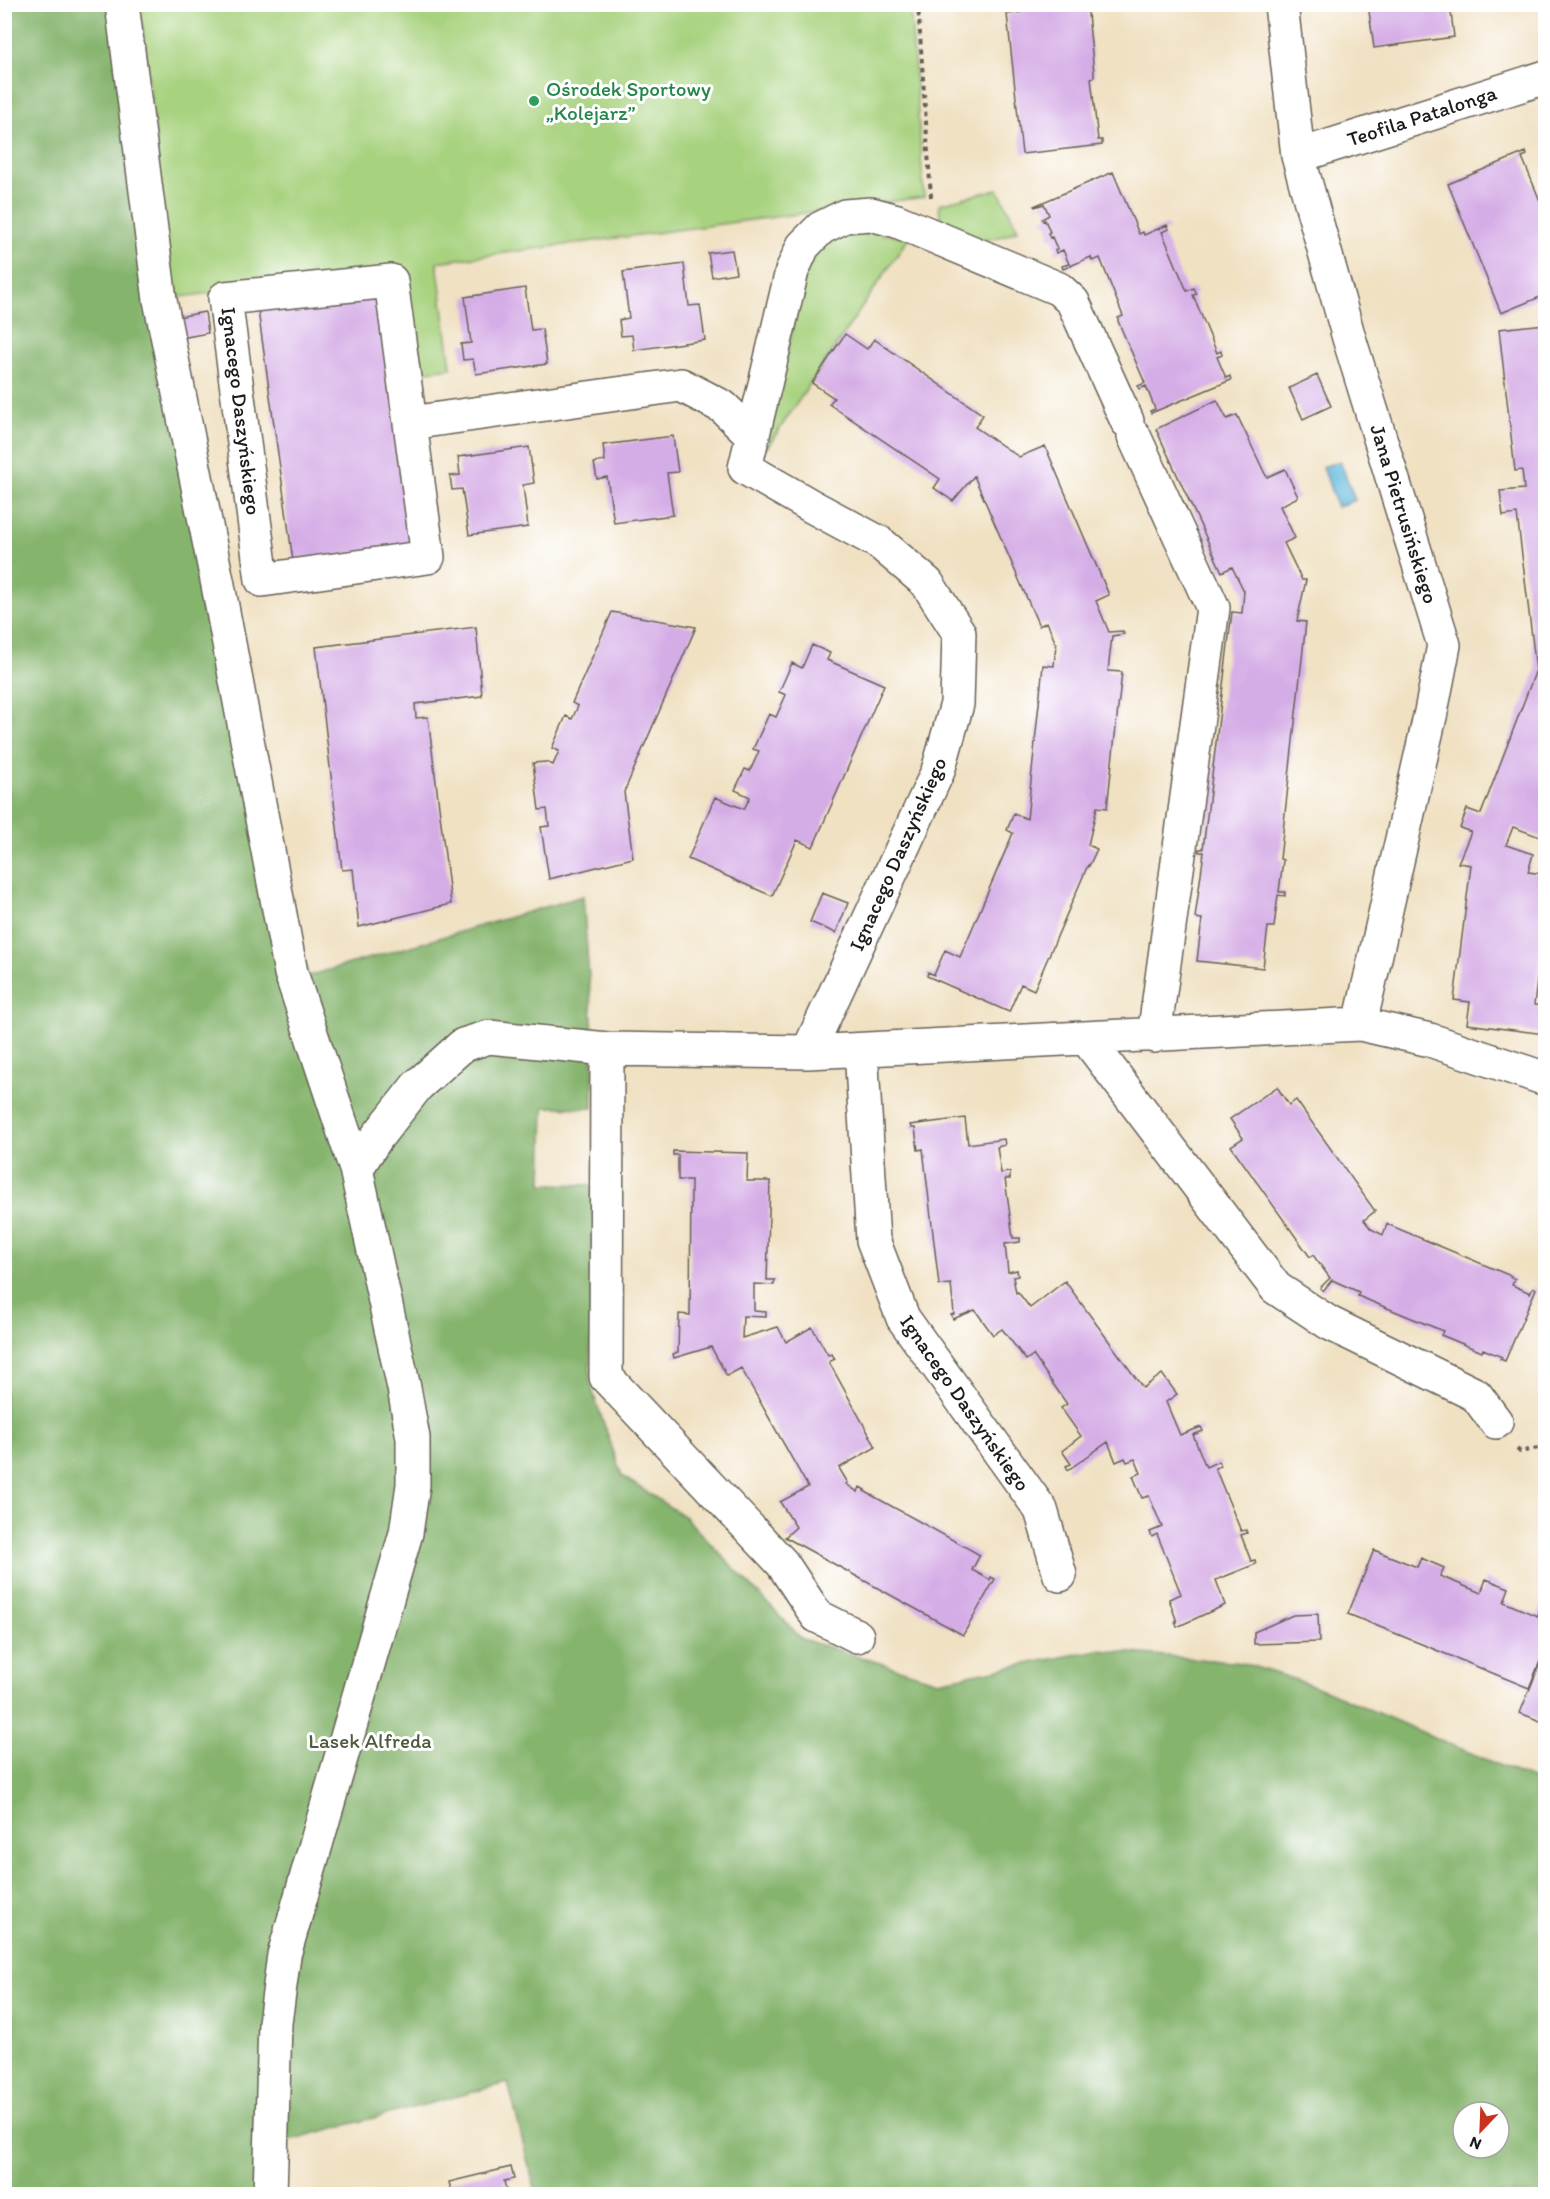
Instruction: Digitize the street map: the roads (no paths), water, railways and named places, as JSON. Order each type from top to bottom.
[{"type":"street","points":[[122,4],[160,300],[218,585],[291,973],[356,1169],[406,1398],[412,1438],[413,1485],[406,1533],[284,1955],[275,2023],[270,2194]]},
{"type":"street","name":"Jana Pietrusińskiego","points":[[1281,4],[1298,156],[1349,338],[1444,645],[1431,712],[1360,1024]]},
{"type":"street","name":"Teofila Patalonga","points":[[1298,156],[1545,77]]},
{"type":"street","name":"Ignacego Daszyńskiego","points":[[808,1052],[938,771],[957,704],[959,633],[927,583],[880,543],[745,468],[792,271],[803,246],[821,228],[844,216],[871,214],[934,236],[1059,289],[1073,302],[1213,608],[1154,1036]]},
{"type":"street","name":"Ignacego Daszyńskiego","points":[[218,585],[262,580],[428,557],[391,281],[225,298],[262,580]]},
{"type":"street","points":[[410,423],[681,385],[723,407],[753,436]]},
{"type":"street","points":[[356,1169],[377,1137],[417,1086],[463,1045],[489,1037],[607,1049],[808,1052],[1360,1024],[1430,1040],[1545,1079]]},
{"type":"street","points":[[1087,1039],[1276,1287],[1329,1323],[1476,1395],[1496,1422]]},
{"type":"street","points":[[607,1049],[606,1377],[782,1563],[817,1616],[857,1636]]},
{"type":"street","name":"Ignacego Daszyńskiego","points":[[861,1050],[873,1240],[890,1285],[903,1318],[1041,1510],[1060,1575]]},
{"type":"water","points":[[1340,461],[1355,500],[1337,507],[1323,467]]},
{"type":"place","name":"Ośrodek Sportowy „Kolejarz”","points":[[534,101]]},
{"type":"park label","name":"Lasek Alfreda","points":[[370,1741]]}]
